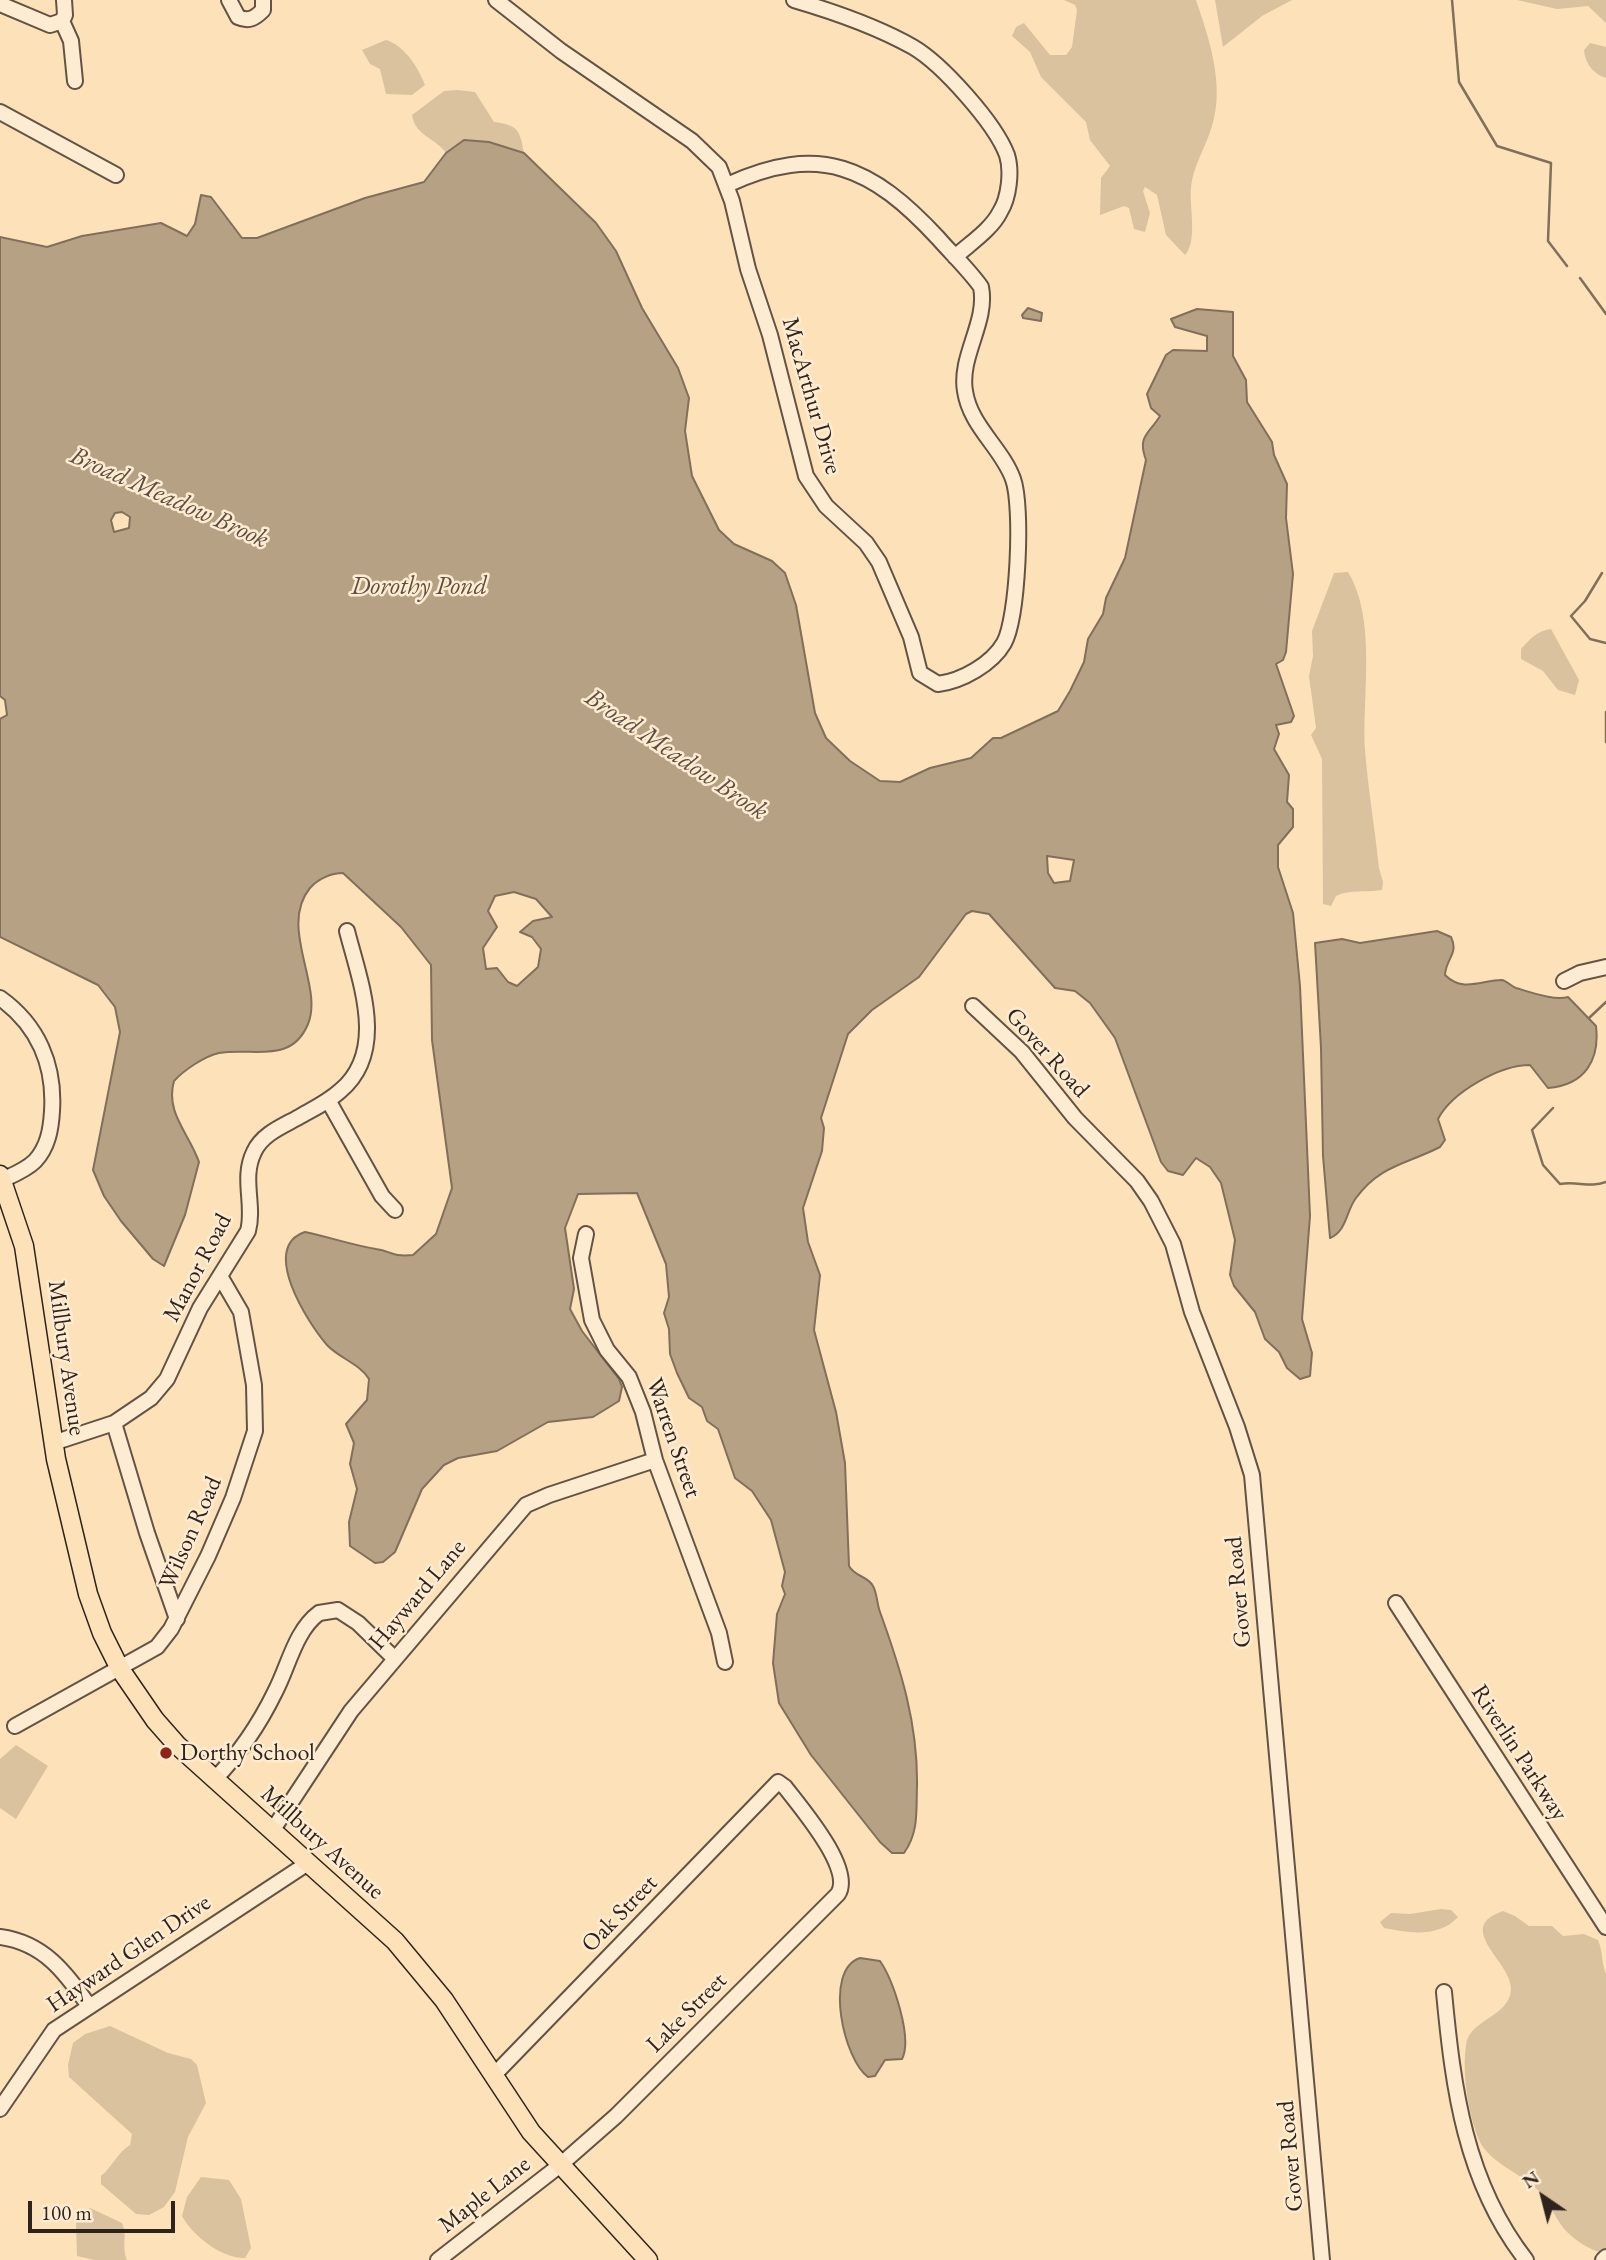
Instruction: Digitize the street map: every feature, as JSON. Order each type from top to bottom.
[{"type":"main road","name":"Millbury Avenue","points":[[1,1177],[24,1246],[53,1443],[88,1594],[102,1633],[119,1667],[155,1720],[214,1780],[395,1941],[422,1971],[531,2132],[559,2166],[648,2260]]},
{"type":"street","points":[[64,0],[65,15],[62,22],[71,41],[75,80]]},
{"type":"street","points":[[229,0],[238,18],[246,20],[256,17],[263,10],[263,0]]},
{"type":"street","name":"MacArthur Drive","points":[[496,0],[512,6],[561,51],[713,159],[727,185],[806,477],[826,506],[873,552],[900,607],[920,673],[930,682],[938,684],[969,673],[1000,648],[1011,618],[1015,584],[1015,486],[1006,466],[974,417],[964,386],[966,362],[982,293],[977,282],[955,257]]},
{"type":"street","points":[[727,185],[790,163],[824,163],[850,170],[888,191],[955,257],[1000,214],[1006,197],[1009,170],[1007,155],[998,139],[938,64],[913,47],[857,20],[794,0]]},
{"type":"street","points":[[0,4],[50,25],[62,22]]},
{"type":"street","points":[[0,111],[116,175]]},
{"type":"street","name":"Manor Road","points":[[53,1443],[114,1423],[142,1405],[167,1379],[200,1308],[248,1231],[251,1219],[248,1169],[258,1145],[272,1132],[328,1100],[353,1079],[363,1063],[367,1044],[364,1004],[347,931]]},
{"type":"street","points":[[1564,981],[1580,972],[1606,967]]},
{"type":"street","points":[[0,998],[30,1026],[51,1073],[53,1099],[47,1142],[34,1163],[1,1177]]},
{"type":"street","name":"Gover Road","points":[[973,1006],[1022,1052],[1075,1118],[1136,1181],[1151,1201],[1173,1244],[1192,1312],[1237,1427],[1252,1475],[1322,2260]]},
{"type":"street","points":[[328,1100],[382,1196],[395,1210]]},
{"type":"street","name":"Warren Street","points":[[586,1234],[580,1258],[592,1320],[607,1350],[629,1377],[643,1412],[655,1460],[719,1633],[725,1661]]},
{"type":"street","name":"Wilson Road","points":[[15,1726],[165,1640],[233,1498],[255,1431],[254,1385],[241,1312],[220,1276]]},
{"type":"street","points":[[114,1423],[147,1534],[177,1619]]},
{"type":"street","name":"Hayward Lane","points":[[272,1831],[351,1711],[526,1505],[549,1494],[655,1460]]},
{"type":"street","name":"Riverlin Parkway","points":[[1396,1603],[1606,1927]]},
{"type":"street","points":[[214,1780],[243,1751],[275,1692],[299,1638],[320,1613],[338,1610],[358,1623],[395,1658]]},
{"type":"street","name":"Lake Street","points":[[559,2166],[617,2116],[834,1900],[842,1887],[841,1873],[827,1845],[785,1787],[778,1782]]},
{"type":"street","name":"Oak Street","points":[[493,2076],[778,1782]]},
{"type":"street","name":"Hayward Glen Drive","points":[[0,2109],[54,2030],[309,1863]]},
{"type":"street","points":[[0,1937],[34,1946],[48,1955],[89,2006]]},
{"type":"street","points":[[1444,1992],[1461,2121],[1474,2167],[1499,2221],[1525,2260]]},
{"type":"street","name":"Maple Lane","points":[[438,2260],[559,2166]]},
{"type":"shaded area","points":[[1064,0],[1196,0],[1214,62],[1217,94],[1212,126],[1192,179],[1192,232],[1185,255],[1166,235],[1157,195],[1145,187],[1143,191],[1150,213],[1145,232],[1134,229],[1129,208],[1124,206],[1100,215],[1101,178],[1110,166],[1090,140],[1086,122],[1041,77],[1030,52],[1012,36],[1016,27],[1024,23],[1050,55],[1066,55],[1072,47],[1077,10],[1075,5]]},
{"type":"shaded area","points":[[1215,0],[1292,0],[1262,16],[1223,47]]},
{"type":"shaded area","points":[[1517,0],[1606,0],[1606,23],[1588,6],[1557,9]]},
{"type":"shaded area","points":[[386,40],[405,52],[422,78],[425,85],[412,95],[386,94],[380,69],[370,64],[362,50]]},
{"type":"shaded area","points":[[1590,43],[1606,47],[1606,78],[1594,71],[1586,59],[1584,50]]},
{"type":"shaded area","points":[[444,91],[475,92],[494,122],[513,127],[519,134],[524,153],[470,141],[446,153],[421,132],[412,115]]},
{"type":"shaded area","points":[[1348,572],[1357,591],[1365,635],[1365,750],[1383,882],[1382,890],[1336,896],[1331,906],[1323,904],[1322,759],[1311,735],[1316,728],[1309,676],[1313,656],[1312,631],[1334,573]]},
{"type":"shaded area","points":[[1551,629],[1579,680],[1575,695],[1558,690],[1543,671],[1521,659],[1521,649],[1528,642]]},
{"type":"shaded area","points":[[16,1745],[48,1766],[16,1819],[0,1808],[0,1759]]},
{"type":"shaded area","points":[[1451,1910],[1458,1917],[1450,1924],[1433,1931],[1394,1930],[1384,1928],[1380,1922],[1391,1913],[1410,1914]]},
{"type":"shaded area","points":[[1503,1911],[1529,1926],[1552,1926],[1563,1936],[1584,1934],[1598,1940],[1600,1944],[1606,1974],[1606,2249],[1603,2253],[1584,2245],[1567,2232],[1540,2192],[1490,2155],[1475,2129],[1465,2081],[1466,2045],[1474,2029],[1504,2006],[1509,1998],[1509,1979],[1484,1936],[1483,1927],[1489,1918]]},
{"type":"shaded area","points":[[110,2026],[168,2053],[191,2059],[197,2065],[206,2103],[188,2137],[175,2192],[164,2207],[149,2215],[136,2214],[101,2184],[101,2176],[130,2145],[132,2134],[69,2077],[68,2065],[73,2043],[85,2034]]},
{"type":"shaded area","points":[[201,2177],[229,2180],[241,2199],[251,2248],[245,2258],[227,2255],[200,2238],[182,2216],[187,2197]]},
{"type":"shaded area","points":[[90,2208],[122,2223],[127,2260],[94,2260],[77,2256],[76,2222],[81,2210]]},
{"type":"water","name":"Dorothy Pond","points":[[464,140],[489,142],[524,153],[596,223],[616,251],[642,308],[678,368],[689,398],[685,431],[692,476],[719,530],[734,544],[772,561],[785,573],[796,605],[815,713],[826,738],[850,761],[880,781],[900,782],[930,768],[971,758],[993,738],[1001,738],[1058,711],[1084,662],[1088,639],[1103,614],[1106,598],[1125,558],[1146,460],[1144,440],[1160,416],[1151,408],[1147,394],[1166,355],[1173,350],[1207,351],[1207,336],[1175,327],[1171,319],[1197,309],[1233,312],[1233,356],[1246,380],[1247,402],[1272,442],[1274,455],[1287,484],[1286,518],[1293,574],[1286,652],[1283,660],[1276,664],[1294,716],[1291,722],[1276,725],[1279,734],[1274,749],[1289,775],[1287,802],[1293,809],[1293,827],[1278,845],[1278,867],[1293,913],[1300,986],[1310,1216],[1302,1319],[1312,1353],[1310,1376],[1300,1379],[1287,1368],[1279,1352],[1265,1339],[1255,1312],[1234,1286],[1230,1275],[1235,1240],[1221,1183],[1210,1167],[1196,1158],[1183,1175],[1168,1171],[1161,1162],[1115,1038],[1090,1003],[1075,991],[1055,988],[989,914],[972,911],[966,914],[919,977],[872,1010],[848,1034],[821,1118],[824,1128],[822,1151],[803,1208],[808,1242],[820,1275],[814,1330],[836,1412],[845,1463],[849,1566],[868,1580],[874,1589],[901,1676],[915,1741],[916,1813],[912,1837],[904,1853],[892,1853],[880,1842],[811,1755],[779,1703],[773,1663],[777,1614],[785,1594],[782,1586],[785,1572],[771,1520],[752,1491],[735,1478],[718,1429],[707,1421],[702,1407],[689,1398],[677,1373],[670,1354],[669,1329],[664,1313],[669,1297],[666,1264],[637,1193],[578,1194],[565,1228],[574,1289],[570,1309],[582,1331],[619,1379],[622,1387],[619,1401],[593,1417],[548,1422],[497,1451],[458,1458],[444,1465],[422,1489],[395,1552],[383,1562],[375,1563],[350,1546],[349,1522],[357,1489],[350,1464],[354,1443],[346,1424],[367,1400],[369,1379],[360,1369],[327,1345],[309,1320],[292,1286],[286,1253],[292,1240],[305,1232],[395,1255],[413,1255],[436,1234],[452,1188],[432,1040],[431,965],[401,927],[343,873],[329,875],[317,882],[301,903],[298,920],[311,992],[308,1024],[301,1037],[281,1050],[213,1055],[183,1072],[174,1081],[172,1092],[175,1113],[199,1162],[185,1215],[164,1266],[153,1259],[121,1221],[104,1196],[93,1170],[120,1032],[115,1007],[98,985],[0,937],[0,719],[7,715],[5,700],[0,696],[0,237],[47,247],[82,236],[161,223],[187,236],[195,224],[201,195],[211,197],[242,238],[257,238],[365,198],[424,182],[446,153]],"holes":[[[122,512],[130,517],[129,528],[114,532],[111,520],[115,513]],[[1047,856],[1074,860],[1070,881],[1054,883],[1048,873]],[[514,892],[536,899],[552,917],[533,921],[520,932],[532,937],[541,949],[538,967],[517,986],[508,982],[497,968],[486,969],[483,948],[497,927],[488,911],[495,896]]]},
{"type":"water","points":[[1028,308],[1042,313],[1041,321],[1023,318],[1022,315]]},
{"type":"water","points":[[1437,931],[1451,937],[1453,943],[1453,952],[1445,975],[1452,980],[1473,984],[1502,980],[1535,994],[1568,997],[1596,1026],[1597,1038],[1592,1060],[1581,1076],[1561,1086],[1548,1088],[1530,1065],[1491,1075],[1465,1090],[1438,1119],[1445,1140],[1440,1147],[1395,1166],[1375,1178],[1356,1198],[1340,1231],[1330,1238],[1323,1156],[1315,943],[1342,939],[1360,943]]},
{"type":"water","points":[[860,1958],[880,1961],[896,1995],[905,2038],[902,2059],[885,2060],[875,2076],[868,2077],[851,2053],[841,2016],[842,1979],[849,1966]]},
{"type":"waterway","points":[[1452,0],[1459,82],[1497,146],[1551,163],[1548,241],[1567,266]]},
{"type":"waterway","points":[[1580,278],[1606,314]]},
{"type":"waterway","points":[[1602,573],[1585,601],[1571,616],[1590,639],[1606,643]]},
{"type":"waterway","points":[[1606,712],[1606,742]]},
{"type":"waterway","points":[[1589,1018],[1606,1002]]},
{"type":"waterway","points":[[1553,1108],[1532,1130],[1543,1165],[1560,1184],[1606,1182]]},
{"type":"place","name":"Dorthy School","points":[[166,1753]]},
{"type":"water label","name":"Broad Meadow Brook","points":[[169,498]]},
{"type":"water label","name":"Broad Meadow Brook","points":[[676,755]]}]
